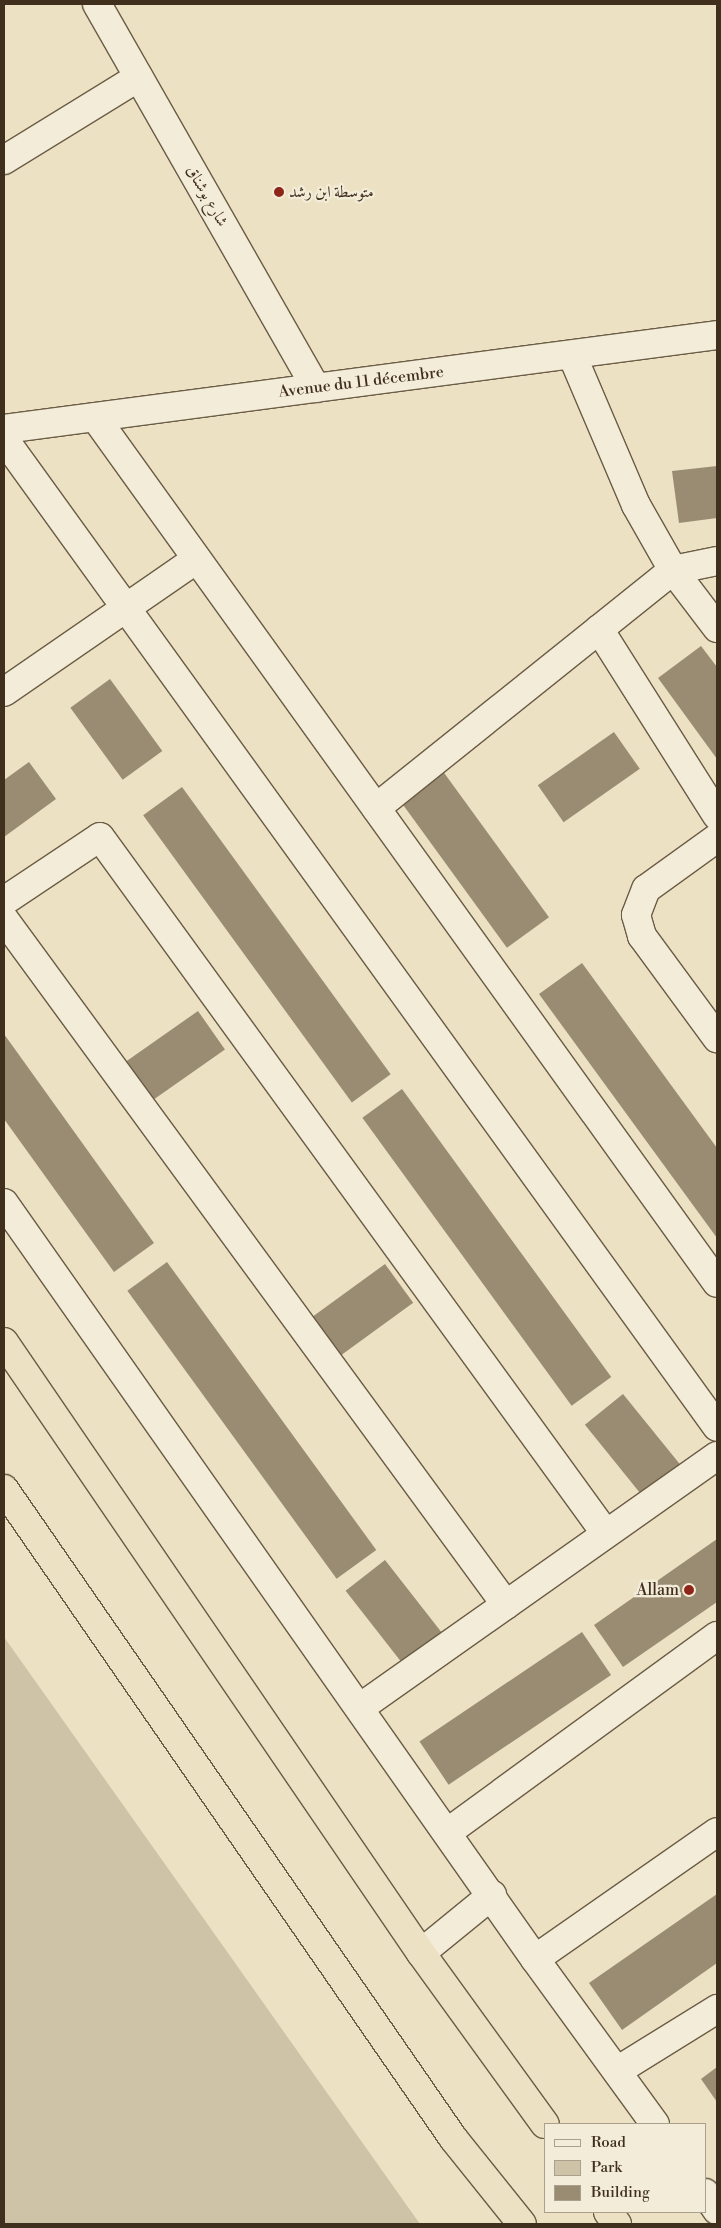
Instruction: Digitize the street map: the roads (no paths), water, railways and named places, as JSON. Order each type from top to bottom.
[{"type":"highway","points":[[4,1342],[421,1953],[544,2123]]},
{"type":"highway","points":[[4,1489],[453,2138],[522,2224]]},
{"type":"highway","points":[[609,2213],[617,2224]]},
{"type":"street","name":"شارع بوشناق","points":[[102,5],[139,77],[316,388]]},
{"type":"street","points":[[4,160],[139,77]]},
{"type":"street","name":"Avenue du 11 décembre","points":[[4,429],[717,336]]},
{"type":"street","points":[[572,355],[636,505],[673,570],[714,620]]},
{"type":"street","points":[[95,417],[717,1283]]},
{"type":"street","points":[[4,439],[717,1427]]},
{"type":"street","points":[[4,692],[197,559]]},
{"type":"street","points":[[376,808],[673,570],[717,561]]},
{"type":"street","points":[[599,629],[717,816]]},
{"type":"street","points":[[4,901],[100,837],[606,1534]]},
{"type":"street","points":[[717,838],[646,888],[636,915],[642,936],[717,1038]]},
{"type":"street","points":[[4,919],[506,1605]]},
{"type":"street","points":[[4,1203],[361,1707],[535,1959],[654,2123]]},
{"type":"street","points":[[361,1707],[717,1456]]},
{"type":"street","points":[[448,1832],[717,1636]]},
{"type":"street","points":[[535,1959],[717,1832]]},
{"type":"street","points":[[421,1953],[492,1895]]},
{"type":"street","points":[[617,2071],[717,2009]]},
{"type":"street","points":[[706,2194],[717,2210]]},
{"type":"place","name":"متوسطة ابن رشد","points":[[279,192]]},
{"type":"place","name":"Allam","points":[[689,1590]]}]
